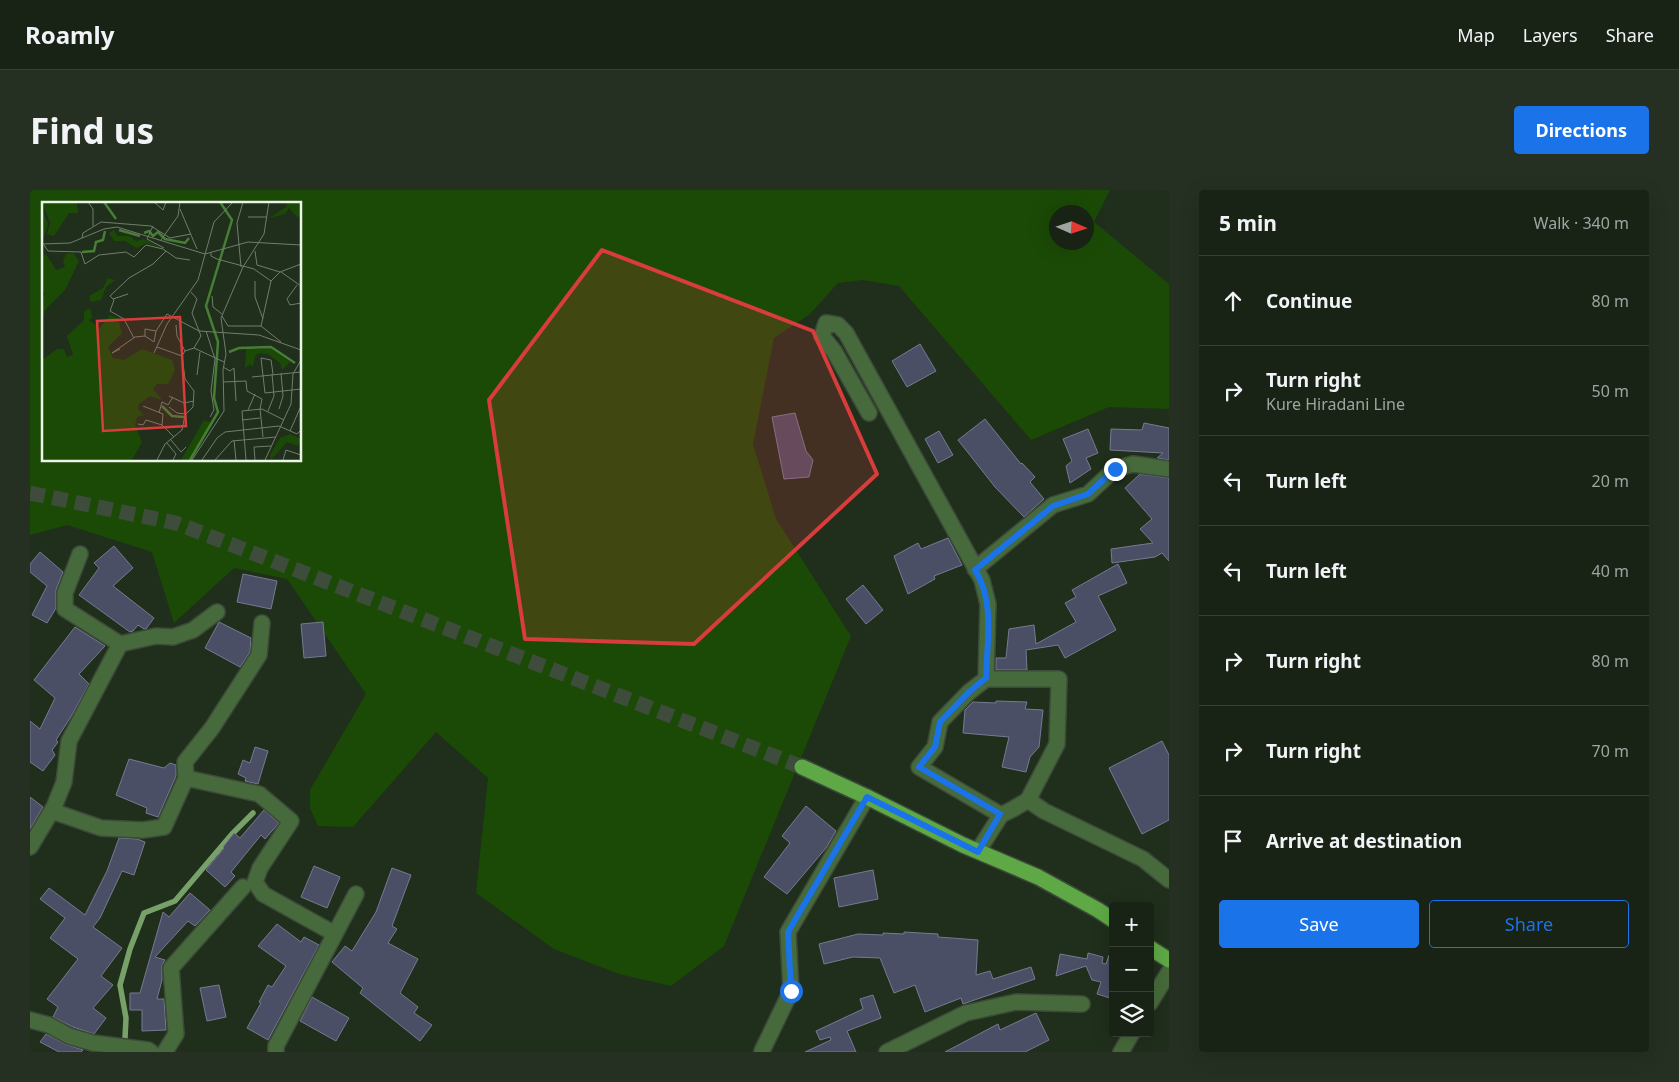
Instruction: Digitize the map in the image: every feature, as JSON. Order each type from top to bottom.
[{"type":"main road","points":[[802,768],[867,797],[978,852],[1038,877],[1109,917]]},
{"type":"main road","points":[[1154,951],[1169,960]]},
{"type":"street","points":[[869,413],[834,351],[822,336],[826,324],[838,325],[846,333],[982,580],[988,604],[986,678]]},
{"type":"street","points":[[975,570],[1053,506],[1088,494],[1115,469],[1134,464],[1169,468]]},
{"type":"street","points":[[80,554],[66,593],[65,610],[120,644],[156,636],[173,637],[193,630],[217,612]]},
{"type":"street","points":[[52,811],[101,828],[142,830],[164,827],[186,778],[185,762],[212,728],[259,655],[262,623]]},
{"type":"street","points":[[30,847],[52,811],[64,782],[69,741],[120,644]]},
{"type":"street","points":[[978,852],[1000,814],[1013,810],[1028,800],[1057,744],[1059,679],[986,678],[969,692],[940,722],[935,747],[919,767],[1000,814]]},
{"type":"street","points":[[186,778],[259,794],[291,821],[260,868],[255,882],[263,894],[336,934]]},
{"type":"street","points":[[762,1052],[791,991],[788,932],[867,797]]},
{"type":"street","points":[[1028,800],[1044,811],[1143,859],[1169,880]]},
{"type":"street","points":[[165,1052],[176,1034],[171,968],[243,888]]},
{"type":"street","points":[[276,1052],[276,1046],[356,894]]},
{"type":"street","points":[[1154,996],[1169,972]]},
{"type":"street","points":[[887,1052],[966,1012],[1016,1002],[1082,1004]]},
{"type":"street","points":[[30,1020],[49,1025],[69,1036],[93,1043],[148,1050],[151,1052]]},
{"type":"street","points":[[1121,1052],[1130,1037]]},
{"type":"highlighted area","points":[[602,250],[813,331],[877,474],[694,644],[525,639],[489,400]]},
{"type":"green space","points":[[30,190],[1110,190],[1094,222],[1169,284],[1169,409],[1109,407],[1031,440],[899,286],[863,280],[838,283],[810,314],[774,338],[753,444],[776,519],[851,636],[724,946],[671,986],[619,974],[554,949],[476,893],[488,778],[436,732],[353,827],[318,826],[310,808],[310,790],[366,694],[287,579],[234,568],[174,623],[152,552],[67,525],[30,535]]},
{"type":"building","points":[[920,344],[936,371],[907,387],[892,361]]},
{"type":"building","points":[[795,413],[806,451],[813,460],[809,477],[784,479],[772,417]]},
{"type":"building","points":[[985,419],[1021,464],[1035,477],[1030,482],[1044,499],[1024,517],[995,487],[958,440]]},
{"type":"building","points":[[1144,423],[1169,428],[1169,460],[1157,458],[1163,453],[1110,450],[1111,429],[1142,430]]},
{"type":"building","points":[[1088,429],[1098,453],[1086,458],[1091,469],[1070,483],[1066,466],[1072,461],[1063,439]]},
{"type":"building","points":[[939,431],[953,455],[938,463],[925,439]]},
{"type":"building","points":[[1140,474],[1169,478],[1169,561],[1162,553],[1155,557],[1112,563],[1111,549],[1153,543],[1140,529],[1152,519],[1125,488]]},
{"type":"building","points":[[948,538],[962,565],[934,576],[935,579],[908,594],[894,556],[918,543],[921,549]]},
{"type":"building","points":[[114,546],[133,568],[113,586],[154,618],[146,629],[138,625],[130,632],[79,595],[99,568],[94,563]]},
{"type":"building","points":[[40,552],[63,572],[56,590],[56,608],[47,623],[32,615],[47,586],[30,572],[30,564]]},
{"type":"building","points":[[1118,564],[1127,583],[1098,596],[1116,630],[1065,658],[1058,645],[1026,650],[1027,670],[996,670],[996,658],[1006,658],[1009,629],[1034,625],[1036,644],[1076,622],[1065,603],[1076,597],[1072,590]]},
{"type":"building","points":[[243,574],[277,581],[271,609],[237,602]]},
{"type":"building","points":[[863,585],[883,610],[866,624],[846,599]]},
{"type":"building","points":[[219,622],[251,638],[250,652],[240,667],[205,648]]},
{"type":"building","points":[[323,622],[326,656],[304,658],[301,624]]},
{"type":"building","points":[[75,627],[105,646],[79,674],[89,684],[56,740],[58,742],[52,750],[55,755],[43,771],[30,762],[30,721],[40,729],[55,698],[34,680]]},
{"type":"building","points":[[996,701],[1027,702],[1025,709],[1043,710],[1039,747],[1030,757],[1026,772],[1002,767],[1009,737],[963,733],[965,710],[973,702],[996,703]]},
{"type":"building","points":[[1162,741],[1169,755],[1169,820],[1142,834],[1109,768]]},
{"type":"building","points":[[255,747],[268,751],[258,784],[245,781],[246,778],[238,774],[243,760],[250,763]]},
{"type":"building","points":[[129,759],[164,768],[170,763],[176,765],[176,776],[158,817],[146,813],[147,808],[116,795]]},
{"type":"building","points":[[30,797],[43,807],[30,829]]},
{"type":"building","points":[[806,806],[836,831],[826,848],[787,894],[764,877],[790,843],[782,836]]},
{"type":"building","points":[[264,810],[279,823],[265,839],[261,835],[231,872],[235,876],[225,887],[206,870],[234,833],[240,838]]},
{"type":"building","points":[[119,838],[137,839],[145,842],[134,875],[122,871],[100,918],[93,927],[122,948],[101,976],[113,985],[93,1008],[106,1018],[94,1034],[73,1027],[53,1017],[58,1007],[47,999],[78,959],[50,938],[65,918],[40,899],[49,888],[85,915],[107,871]]},
{"type":"building","points":[[314,866],[340,877],[327,908],[301,897]]},
{"type":"building","points":[[392,868],[411,875],[392,926],[397,929],[388,943],[418,959],[400,993],[418,1007],[414,1013],[432,1025],[420,1041],[360,993],[363,988],[332,962],[345,946],[352,951],[376,912]]},
{"type":"building","points":[[873,870],[878,899],[839,907],[834,878]]},
{"type":"building","points":[[190,893],[210,910],[195,926],[188,921],[155,957],[165,960],[162,965],[162,980],[157,999],[164,999],[166,1030],[142,1031],[142,1010],[130,1010],[130,993],[140,993],[163,912],[169,917]]},
{"type":"building","points":[[277,924],[301,942],[304,937],[319,945],[268,1040],[247,1028],[261,1003],[259,1002],[268,985],[272,987],[286,966],[258,946]]},
{"type":"building","points":[[904,932],[938,934],[938,937],[978,940],[976,975],[990,971],[993,979],[1031,967],[1035,979],[963,1004],[961,998],[925,1012],[915,985],[894,993],[880,958],[853,957],[824,964],[819,944],[858,934],[883,935],[883,933],[904,934]]},
{"type":"building","points":[[1088,953],[1103,957],[1102,963],[1106,964],[1109,955],[1109,998],[1097,994],[1101,982],[1092,980],[1086,966],[1056,976],[1060,954],[1087,959]]},
{"type":"building","points":[[219,985],[226,1017],[207,1021],[200,988]]},
{"type":"building","points":[[873,995],[881,1018],[847,1031],[856,1052],[805,1052],[831,1040],[830,1037],[820,1040],[816,1031],[863,1009],[860,999]]},
{"type":"building","points":[[312,997],[349,1018],[336,1041],[300,1021]]},
{"type":"building","points":[[1036,1013],[1049,1040],[1025,1052],[945,1052],[998,1024],[1000,1030]]},
{"type":"building","points":[[46,1034],[65,1044],[83,1050],[81,1052],[59,1052],[40,1042]]},
{"type":"waterway","points":[[125,1038],[126,1018],[120,985],[130,949],[144,913],[175,901],[232,834],[253,813]]},
{"type":"tunnel","points":[[30,493],[176,523],[802,767]]},
{"type":"route","points":[[791,991],[788,932],[867,797],[978,852],[1000,814],[919,767],[935,747],[940,722],[969,692],[986,678],[988,604],[982,580],[975,570],[1053,506],[1088,494],[1115,469]]}]
